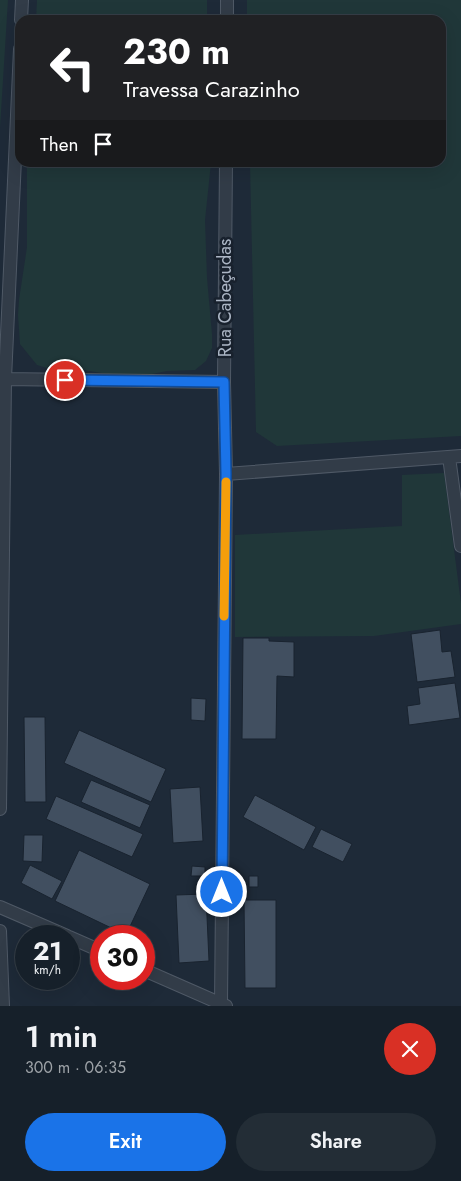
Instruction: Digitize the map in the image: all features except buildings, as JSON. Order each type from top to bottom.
[{"type":"street","points":[[21,15],[22,0]]},
{"type":"street","points":[[227,0],[227,15]]},
{"type":"street","points":[[0,809],[5,379],[15,159]]},
{"type":"street","name":"Rua Cabeçudas","points":[[224,1005],[226,167]]},
{"type":"street","points":[[5,379],[224,382]]},
{"type":"street","points":[[226,474],[455,457],[461,546]]},
{"type":"street","points":[[0,907],[41,925]]},
{"type":"street","points":[[0,931],[4,1006]]},
{"type":"street","points":[[155,975],[224,1005]]},
{"type":"green space","points":[[0,0],[8,0],[0,128]]},
{"type":"green space","points":[[37,0],[207,0],[207,15],[36,15]]},
{"type":"green space","points":[[247,0],[461,0],[461,436],[277,446],[256,432],[250,167],[446,167],[446,15],[247,15]]},
{"type":"green space","points":[[27,167],[211,167],[205,220],[212,348],[206,361],[195,370],[167,371],[152,374],[108,374],[77,369],[50,369],[37,365],[20,344],[19,300],[27,247]]},
{"type":"green space","points":[[444,473],[461,603],[461,624],[374,636],[235,637],[235,535],[402,526],[402,475]]},
{"type":"slow traffic","points":[[224,616],[226,482]]},
{"type":"route","points":[[65,380],[224,382],[226,474],[222,892]]}]
